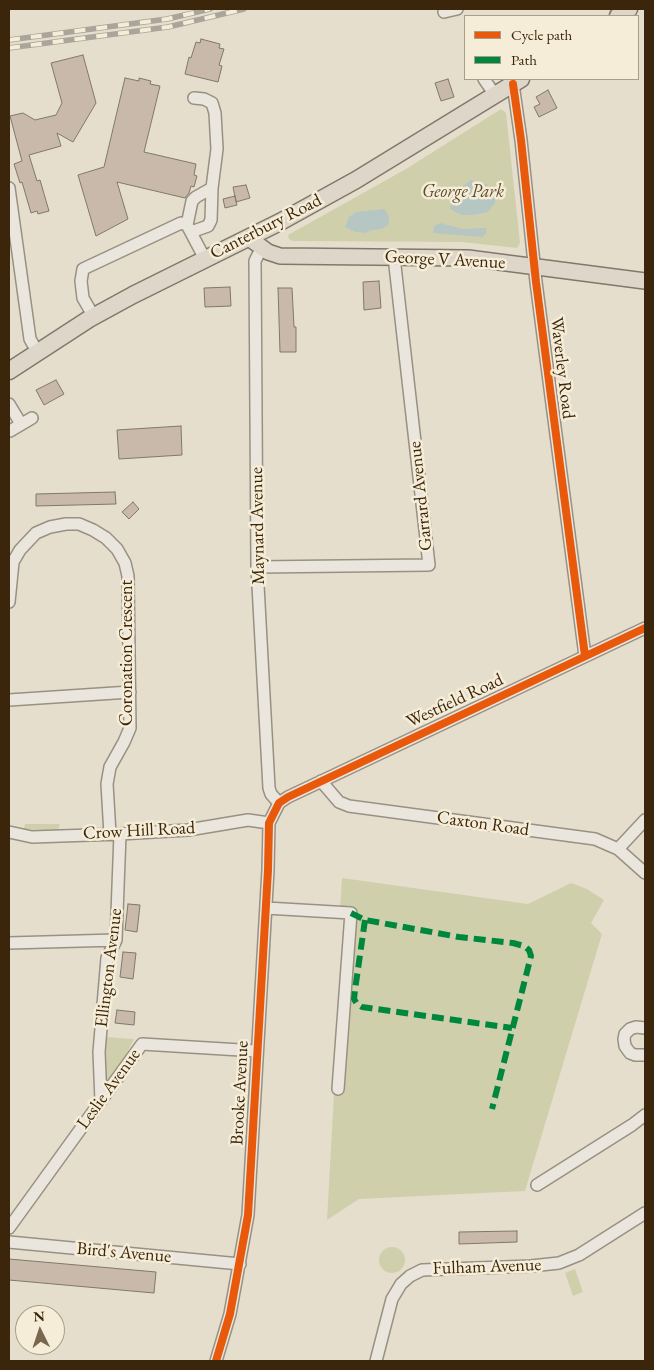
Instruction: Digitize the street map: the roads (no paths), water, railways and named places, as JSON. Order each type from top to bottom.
[{"type":"highway","name":"Canterbury Road","points":[[9,371],[133,294],[205,259],[255,243],[280,222],[356,180],[517,81]]},
{"type":"main road","name":"George V Avenue","points":[[255,243],[280,256],[468,258],[645,281]]},
{"type":"street","points":[[444,12],[458,9]]},
{"type":"street","points":[[485,80],[495,95]]},
{"type":"street","name":"Waverley Road","points":[[517,81],[521,140],[535,267],[585,656]]},
{"type":"street","points":[[189,229],[208,226],[211,220],[212,188],[217,149],[215,113],[212,103],[204,99],[194,98]]},
{"type":"street","points":[[9,188],[30,339],[38,353]]},
{"type":"street","points":[[189,229],[192,201],[212,188]]},
{"type":"street","points":[[94,317],[83,298],[81,281],[83,269],[175,224],[181,223],[189,229],[205,259]]},
{"type":"street","name":"Maynard Avenue","points":[[255,243],[257,567],[269,788],[271,794],[279,803]]},
{"type":"street","name":"Garrard Avenue","points":[[257,567],[429,565],[394,257]]},
{"type":"street","points":[[9,404],[21,424]]},
{"type":"street","points":[[10,432],[32,418]]},
{"type":"street","name":"Coronation Crescent","points":[[9,602],[12,562],[36,533],[58,525],[79,524],[93,530],[106,538],[117,549],[125,563],[128,576],[130,728],[110,767],[107,784],[115,834]]},
{"type":"street","name":"Westfield Road","points":[[279,803],[288,797],[645,628]]},
{"type":"street","points":[[9,700],[130,692]]},
{"type":"street","name":"Caxton Road","points":[[321,782],[339,802],[349,806],[594,839],[618,850],[645,873]]},
{"type":"street","points":[[269,823],[279,803]]},
{"type":"street","name":"Crow Hill Road","points":[[9,832],[32,837],[188,830],[248,820],[269,823]]},
{"type":"street","points":[[618,850],[645,820]]},
{"type":"street","name":"Brooke Avenue","points":[[216,1361],[230,1314],[240,1264],[249,1197],[266,908],[269,823]]},
{"type":"street","name":"Ellington Avenue","points":[[101,1101],[99,1052],[107,958],[116,940],[115,834]]},
{"type":"street","points":[[266,908],[351,914],[338,1089]]},
{"type":"street","points":[[9,943],[116,940]]},
{"type":"street","points":[[645,1028],[636,1026],[630,1029],[625,1034],[624,1040],[625,1046],[630,1053],[645,1055]]},
{"type":"street","name":"Leslie Avenue","points":[[9,1228],[142,1044],[257,1051]]},
{"type":"street","points":[[537,1185],[632,1126],[645,1115]]},
{"type":"street","name":"Fulham Avenue","points":[[376,1361],[392,1300],[400,1284],[410,1276],[422,1270],[531,1266],[559,1263],[580,1255],[645,1213]]},
{"type":"street","name":"Bird's Avenue","points":[[9,1242],[240,1264]]},
{"type":"railway","points":[[9,40],[167,19],[210,9]]},
{"type":"railway","points":[[9,48],[168,27],[244,9]]},
{"type":"park label","name":"George Park","points":[[463,192]]}]
